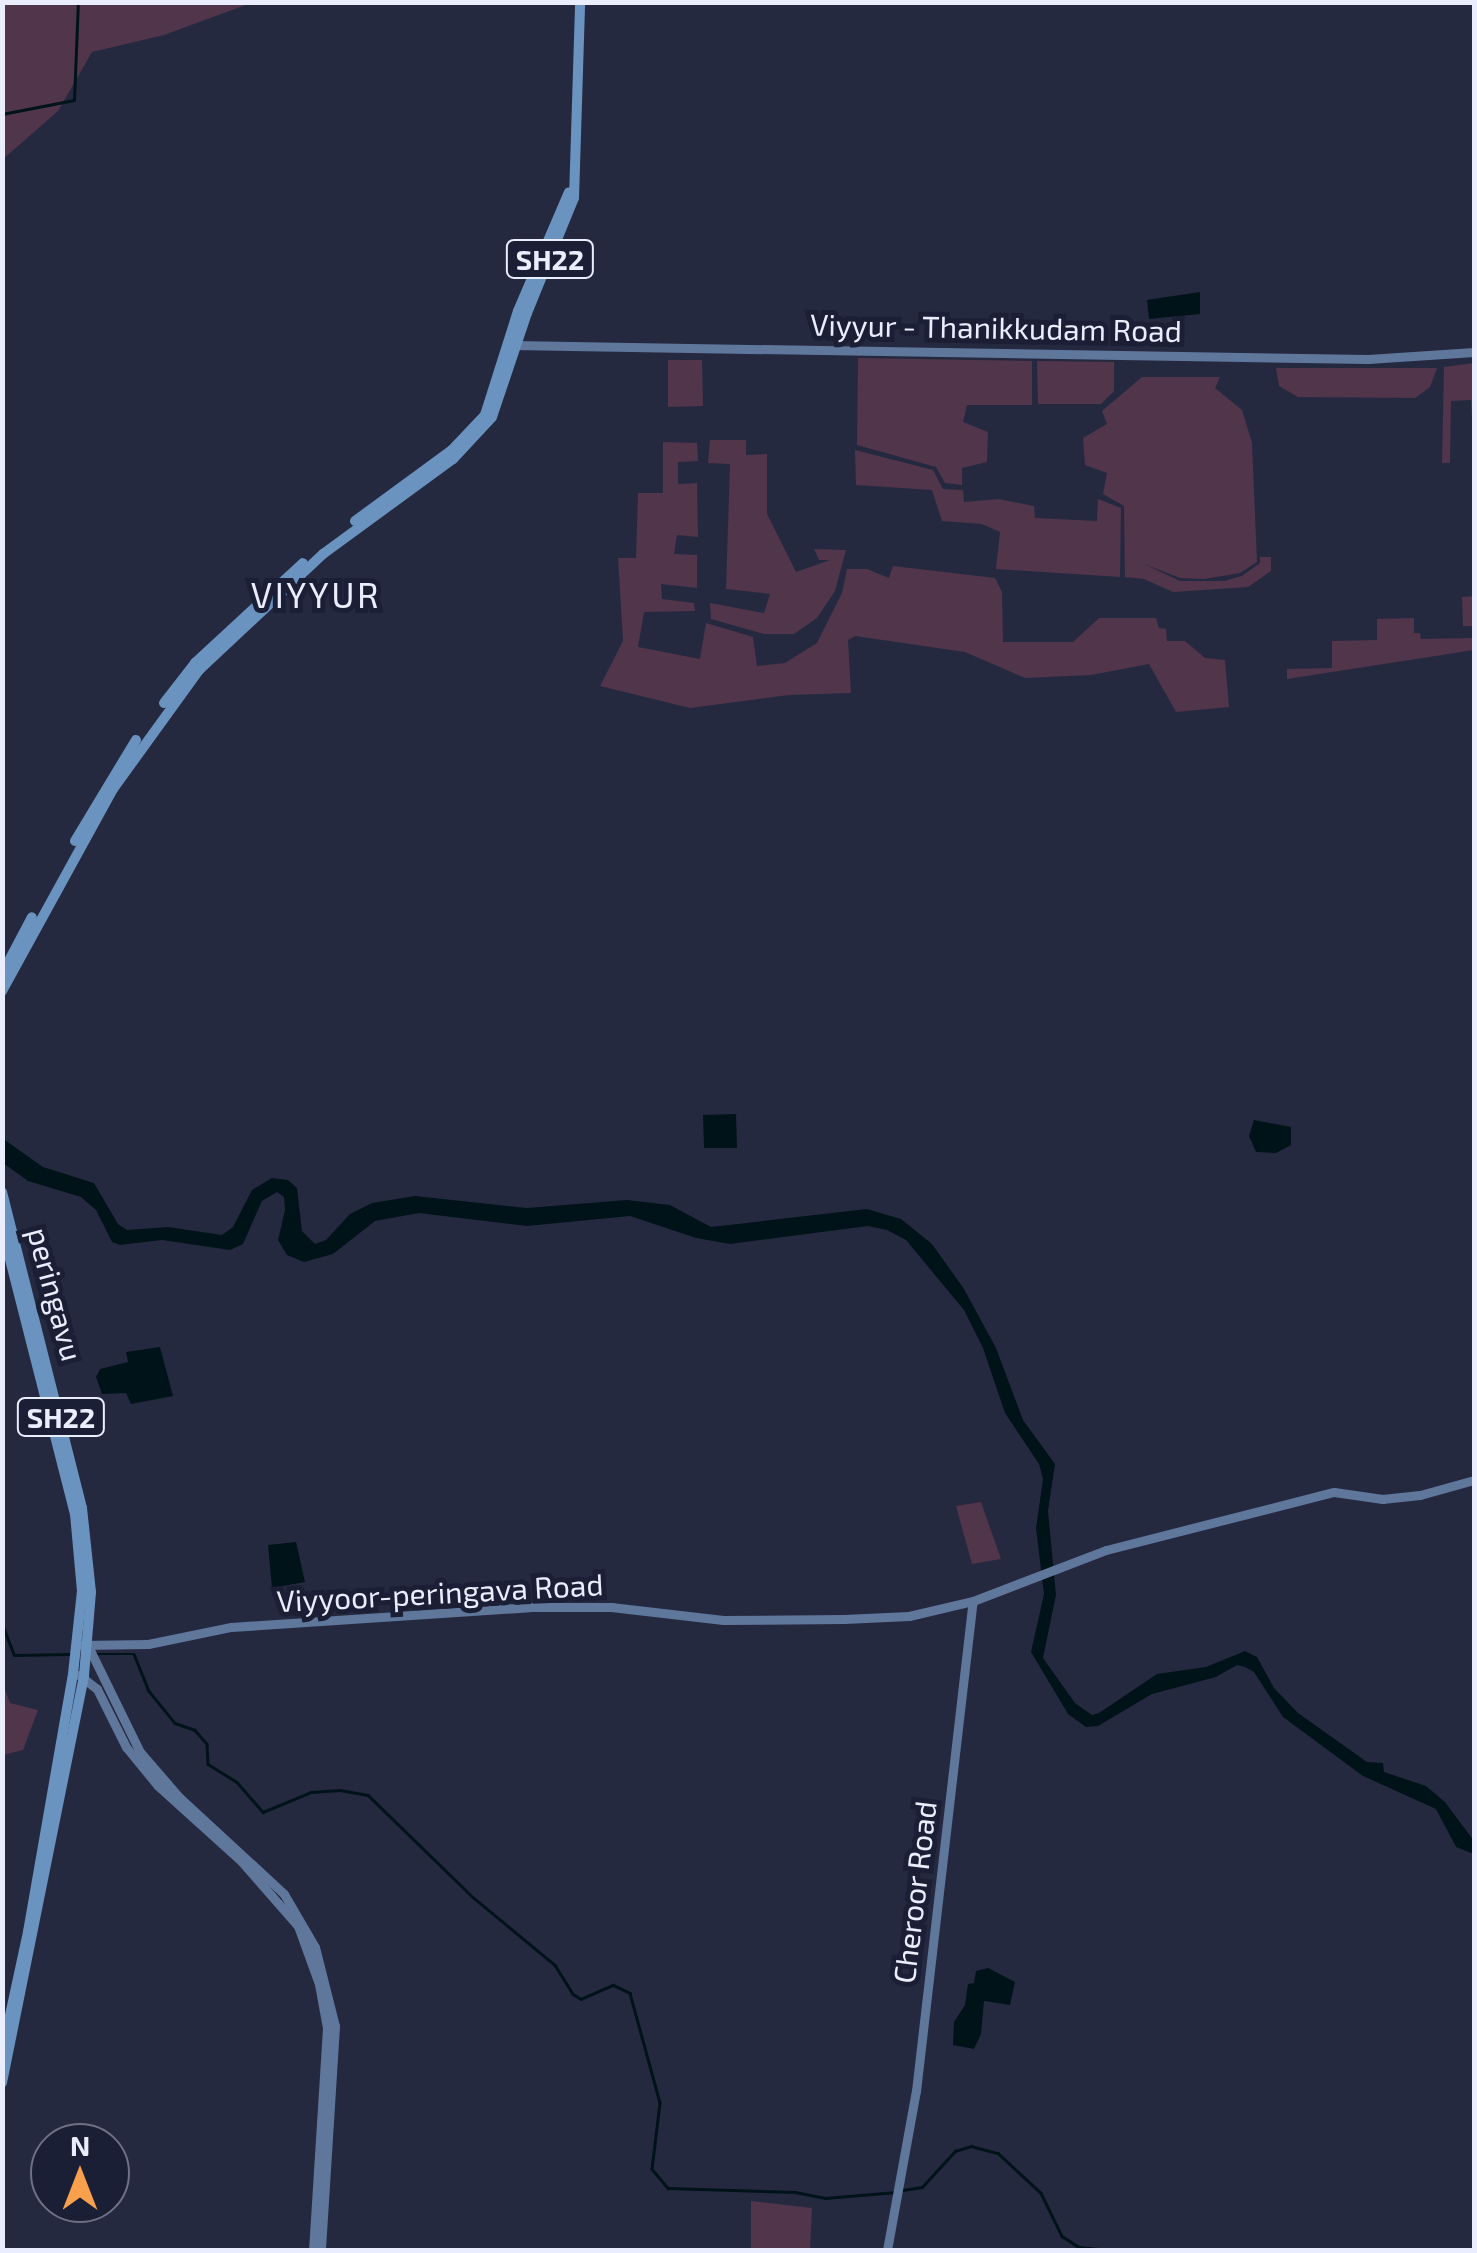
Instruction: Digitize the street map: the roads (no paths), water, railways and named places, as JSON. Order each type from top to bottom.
[{"type":"main road","name":"SH22","points":[[2,974],[113,774],[195,663],[318,550],[473,442],[492,416],[513,345],[572,208],[580,2]]},
{"type":"main road","name":"Viyyur - Thanikkudam Road","points":[[513,345],[1368,360],[1474,352]]},
{"type":"main road","name":"SH22","points":[[2,991],[113,789],[199,670],[323,554],[441,463]]},
{"type":"main road","name":"peringavu","points":[[2,1192],[85,1525],[91,1592],[85,1651]]},
{"type":"main road","name":"SH22","points":[[2,1228],[63,1469],[80,1553],[85,1651],[2,2052]]},
{"type":"main road","points":[[973,1600],[1058,1566],[1334,1492],[1382,1500],[1420,1495],[1474,1480]]},
{"type":"main road","name":"Viyyoor-peringava Road","points":[[85,1651],[148,1644],[230,1627],[460,1610],[611,1607],[723,1620],[832,1620],[910,1616],[973,1600]]},
{"type":"main road","name":"Cheroor Road","points":[[887,2250],[902,2181],[948,1836],[973,1600]]},
{"type":"main road","points":[[85,1651],[140,1752],[178,1797],[284,1894],[315,1947],[335,2026],[321,2250]]},
{"type":"main road","name":"SH22","points":[[2,2083],[78,1675]]},
{"type":"main road","points":[[78,1675],[97,1689],[126,1747],[150,1778],[242,1862],[298,1926],[318,1984],[327,2028],[313,2250]]},
{"type":"waterway","points":[[2,114],[74,100],[78,2]]},
{"type":"waterway","points":[[2,1623],[14,1655],[71,1654]]},
{"type":"waterway","points":[[94,1654],[134,1654],[149,1691],[175,1723],[195,1730],[207,1744],[208,1764],[237,1782],[263,1812],[311,1792],[340,1790],[368,1795],[474,1898],[555,1965],[573,1994],[581,1999],[613,1985],[630,1993],[660,2103],[652,2169],[668,2188],[795,2192],[825,2198],[896,2192]]},
{"type":"waterway","points":[[903,2190],[922,2187],[955,2151],[971,2146],[998,2153],[1041,2193],[1062,2236],[1079,2247],[1108,2250]]},
{"type":"district","name":"VIYYUR","points":[[316,594]]}]
